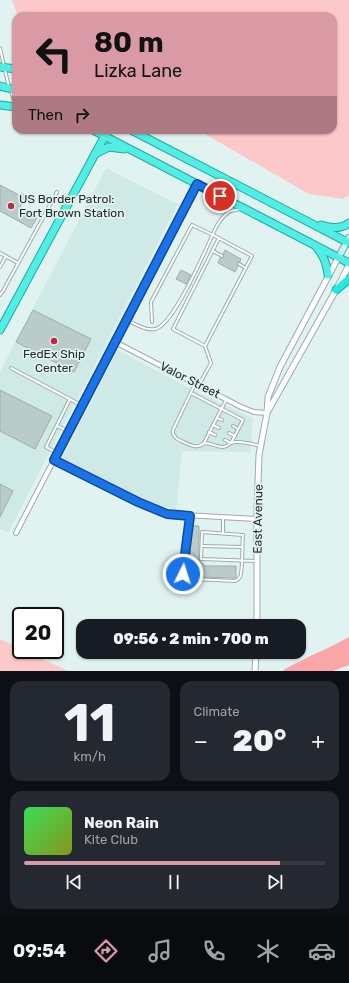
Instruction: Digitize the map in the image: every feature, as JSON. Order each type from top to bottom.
[{"type":"highway","points":[[2,68],[12,69]]},
{"type":"highway","points":[[0,86],[12,89]]},
{"type":"highway","points":[[0,105],[12,106]]},
{"type":"highway","points":[[0,330],[2,319],[59,220],[105,134]]},
{"type":"highway","points":[[108,134],[134,151],[349,264]]},
{"type":"highway","points":[[139,134],[305,221],[348,241]]},
{"type":"highway","points":[[93,156],[109,147],[120,147],[134,151]]},
{"type":"highway","points":[[305,221],[331,227],[341,227],[349,223]]},
{"type":"highway","points":[[316,246],[322,253],[328,265],[328,275]]},
{"type":"highway","points":[[336,290],[349,279]]},
{"type":"main road","points":[[338,258],[348,241]]},
{"type":"street","points":[[16,533],[197,184]]},
{"type":"street","name":"East Avenue","points":[[257,619],[257,518],[259,455],[267,413],[268,397],[280,367],[338,258]]},
{"type":"street","name":"East Avenue","points":[[267,413],[349,264]]},
{"type":"street","name":"Valor Street","points":[[115,342],[249,410],[267,413]]},
{"type":"street","points":[[54,460],[138,502],[167,514],[257,518]]},
{"type":"street","points":[[255,671],[256,659]]},
{"type":"lane","points":[[0,48],[2,68],[12,87]]},
{"type":"lane","points":[[0,295],[57,192]]},
{"type":"lane","points":[[126,320],[145,328],[154,329],[162,327],[168,320],[189,285],[218,224],[230,212],[244,209]]},
{"type":"lane","points":[[46,212],[59,220]]},
{"type":"lane","points":[[152,322],[151,302],[192,225],[220,238],[252,256],[205,346]]},
{"type":"lane","points":[[220,238],[173,329],[205,346],[211,363],[191,392],[173,430],[173,434],[177,439],[197,447],[201,446],[227,399]]},
{"type":"lane","points":[[213,251],[222,256]]},
{"type":"lane","points":[[0,253],[18,263]]},
{"type":"lane","points":[[0,267],[6,256]]},
{"type":"lane","points":[[239,264],[246,268]]},
{"type":"lane","points":[[11,368],[82,405]]},
{"type":"lane","points":[[191,392],[243,420],[231,443]]},
{"type":"lane","points":[[58,453],[46,447],[70,399]]},
{"type":"lane","points":[[217,418],[222,420]]},
{"type":"lane","points":[[213,425],[219,428]]},
{"type":"lane","points":[[57,426],[69,432]]},
{"type":"lane","points":[[233,426],[238,429]]},
{"type":"lane","points":[[210,432],[215,435]]},
{"type":"lane","points":[[229,433],[235,436]]},
{"type":"lane","points":[[225,440],[231,443]]},
{"type":"lane","points":[[204,443],[210,443],[221,447],[227,446],[231,443],[241,442],[261,446]]},
{"type":"lane","points":[[190,516],[183,570],[183,574],[186,578],[235,581],[241,576],[242,560],[242,547],[243,535],[202,532],[201,559],[242,560],[258,561]]},
{"type":"lane","points":[[223,517],[223,533]]},
{"type":"lane","points":[[202,546],[242,547]]},
{"type":"shaded area","points":[[12,0],[349,0],[349,195],[343,199],[309,194],[205,134],[337,134],[337,12],[16,12]]},
{"type":"shaded area","points":[[106,168],[178,204],[8,533],[0,529],[0,372]]},
{"type":"shaded area","points":[[118,350],[189,388],[253,418],[250,452],[182,451],[176,509],[153,505],[62,458]]},
{"type":"shaded area","points":[[349,637],[349,665],[333,671],[283,671],[285,669]]},
{"type":"shaded area","points":[[0,639],[12,645],[12,659],[42,659],[68,671],[0,671]]},
{"type":"building","name":"US Border Patrol: Fort Brown Station","points":[[0,185],[19,195],[21,193],[28,197],[19,209],[37,218],[31,228],[0,211]]},
{"type":"building","points":[[225,250],[241,259],[240,262],[237,263],[238,266],[235,272],[218,263],[220,258],[224,257],[223,254]]},
{"type":"building","points":[[181,270],[191,275],[186,284],[176,279]]},
{"type":"building","name":"FedEx Ship Center","points":[[33,310],[91,339],[74,372],[16,342]]},
{"type":"building","points":[[0,390],[52,416],[35,449],[0,431]]},
{"type":"building","points":[[0,484],[13,491],[0,517]]},
{"type":"building","points":[[191,526],[199,526],[199,560],[205,566],[236,566],[235,578],[196,577],[196,571],[192,571],[192,560],[187,560]]},
{"type":"place","name":"US Border Patrol: Fort Brown Station","points":[[11,206]]},
{"type":"place","name":"FedEx Ship Center","points":[[54,341]]},
{"type":"route","points":[[183,574],[190,516],[167,514],[138,502],[54,460],[197,184],[220,196]]}]
